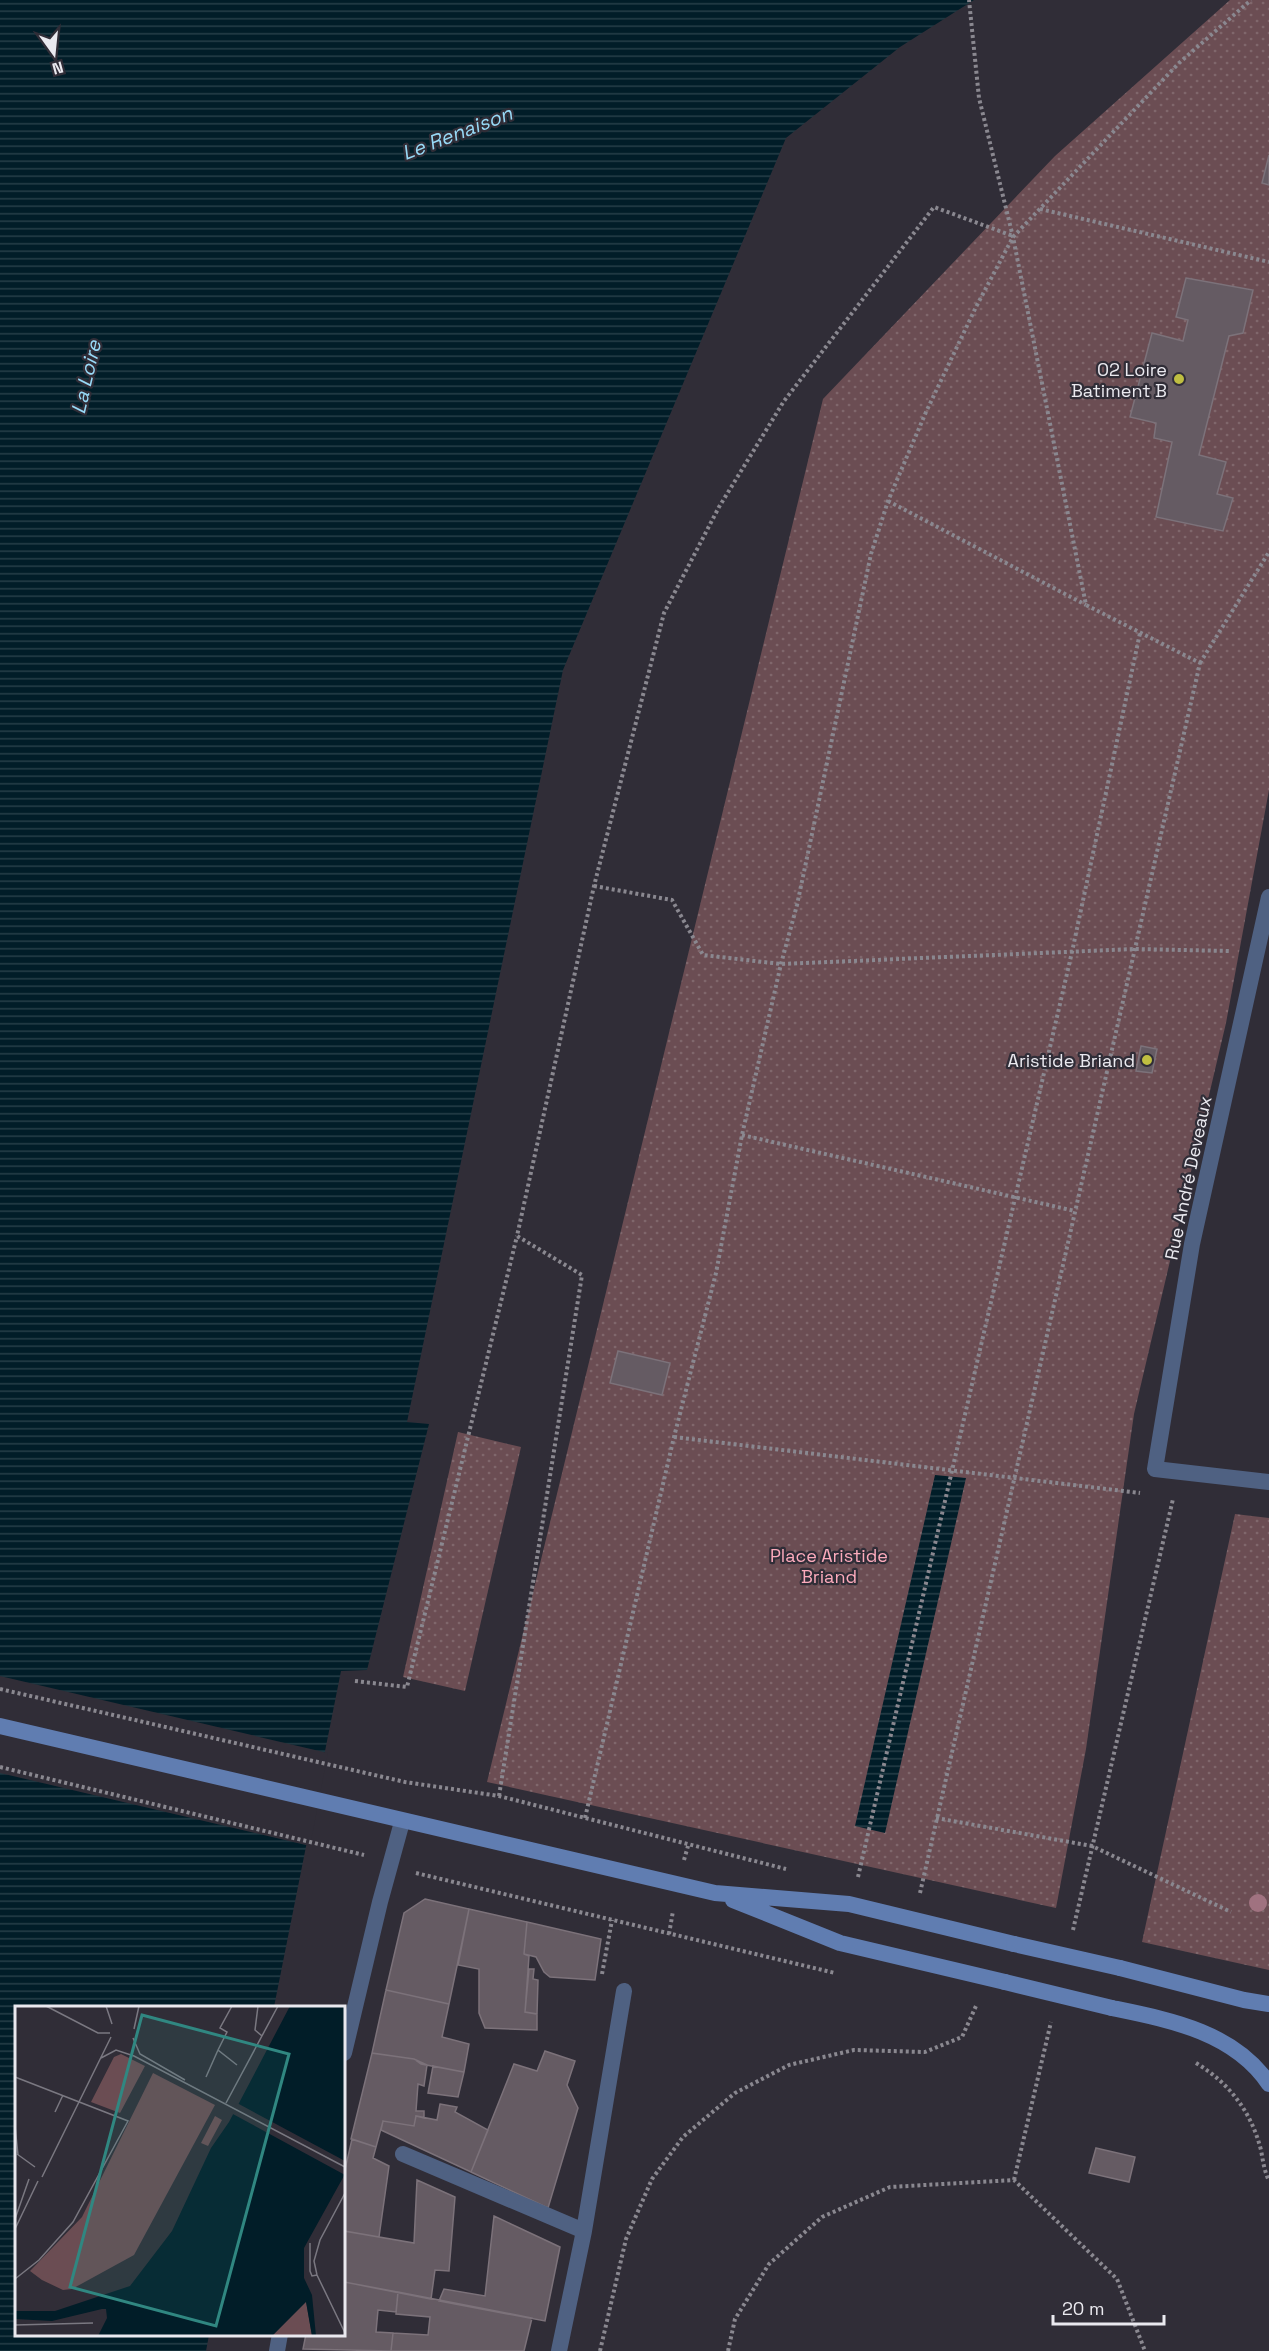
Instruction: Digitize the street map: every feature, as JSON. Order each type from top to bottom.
[{"type":"main road","points":[[0,1726],[402,1822],[716,1893],[849,1904],[1120,1968],[1244,2000],[1269,2004]]},
{"type":"main road","points":[[716,1893],[840,1943],[1202,2031],[1246,2058],[1269,2084]]},
{"type":"main road","points":[[1244,2000],[1269,2016]]},
{"type":"street","name":"Rue André Deveaux","points":[[1269,897],[1192,1244],[1155,1469],[1269,1482]]},
{"type":"street","points":[[345,2049],[402,1822]]},
{"type":"street","points":[[559,2351],[584,2231],[624,1991]]},
{"type":"street","points":[[403,2154],[584,2231]]},
{"type":"street","points":[[277,2351],[280,2336]]},
{"type":"path","points":[[969,0],[979,99],[1013,237],[1086,605]]},
{"type":"path","points":[[585,1818],[674,1437],[716,1273],[742,1135],[781,964],[797,905],[872,554],[888,501],[926,412],[976,307],[1013,237],[1179,63],[1251,0]]},
{"type":"path","points":[[355,1681],[407,1687],[518,1236],[594,886],[664,613],[719,507],[784,401],[934,207],[1013,237]]},
{"type":"path","points":[[1040,209],[1269,262]]},
{"type":"path","points":[[888,501],[1200,663]]},
{"type":"path","points":[[919,1897],[1200,663],[1269,552]]},
{"type":"path","points":[[857,1884],[1072,952],[1140,632]]},
{"type":"path","points":[[594,886],[672,900],[703,955],[781,964],[1135,949],[1257,951]]},
{"type":"path","points":[[742,1135],[1075,1211]]},
{"type":"path","points":[[499,1796],[582,1275],[518,1236]]},
{"type":"path","points":[[674,1437],[1151,1495]]},
{"type":"path","points":[[1071,1938],[1173,1498],[1162,1496]]},
{"type":"path","points":[[0,1689],[405,1782],[499,1796],[688,1845]]},
{"type":"path","points":[[0,1767],[321,1843],[432,1879],[669,1934]]},
{"type":"path","points":[[936,1818],[1092,1846],[1231,1912]]},
{"type":"path","points":[[602,1971],[612,1920]]},
{"type":"path","points":[[600,2351],[626,2239],[652,2179],[683,2137],[735,2092],[789,2065],[854,2050],[925,2052],[962,2037],[976,2006]]},
{"type":"path","points":[[1014,2180],[1052,2019]]},
{"type":"path","points":[[1186,2056],[1216,2075],[1237,2096],[1252,2124],[1269,2181]]},
{"type":"path","points":[[728,2351],[735,2319],[769,2264],[822,2217],[890,2187],[1014,2180],[1117,2279],[1145,2351]]},
{"type":"green space","name":"Place Aristide Briand","points":[[1230,0],[1269,0],[1269,790],[1226,1023],[1134,1414],[1086,1749],[1056,1908],[487,1782],[823,399],[1055,156]]},
{"type":"green space","points":[[458,1432],[521,1447],[465,1691],[403,1677]]},
{"type":"green space","points":[[1235,1514],[1269,1518],[1269,1970],[1142,1942]]},
{"type":"water","points":[[0,0],[974,0],[900,47],[786,138],[563,670],[407,1422],[429,1424],[367,1670],[341,1671],[274,2006],[15,2006],[15,2336],[209,2336],[206,2351],[0,2351]]},
{"type":"water","points":[[935,1475],[966,1478],[885,1833],[855,1826]]},
{"type":"pier","points":[[0,1676],[328,1753],[310,1846],[0,1773]]},
{"type":"building","points":[[1269,155],[1269,185],[1262,183]]},
{"type":"building","name":"O2 Loire Batiment B","points":[[1186,278],[1253,290],[1243,333],[1229,336],[1199,455],[1226,462],[1217,494],[1233,498],[1223,531],[1156,517],[1172,442],[1154,438],[1156,423],[1130,417],[1152,333],[1183,341],[1188,320],[1176,317]]},
{"type":"building","name":"Aristide Briand","points":[[1141,1046],[1157,1049],[1152,1073],[1136,1071]]},
{"type":"building","points":[[618,1351],[670,1363],[662,1395],[610,1383]]},
{"type":"building","points":[[425,1899],[469,1909],[449,2004],[386,1990],[404,1913]]},
{"type":"building","points":[[469,1909],[527,1922],[524,1954],[529,1956],[525,2012],[537,2014],[537,2030],[485,2028],[479,2013],[479,1969],[458,1965]]},
{"type":"building","points":[[527,1922],[601,1939],[595,1980],[550,1977],[544,1972],[536,1957],[524,1954]]},
{"type":"building","points":[[529,1969],[534,1969],[533,1979],[538,1980],[537,2014],[525,2012]]},
{"type":"building","points":[[386,1990],[449,2004],[442,2037],[469,2044],[464,2072],[421,2064],[414,2059],[372,2053]]},
{"type":"building","points":[[545,2051],[575,2061],[567,2085],[578,2108],[548,2208],[471,2172],[514,2064],[537,2071]]},
{"type":"building","points":[[372,2053],[414,2059],[427,2065],[424,2086],[418,2084],[416,2111],[424,2111],[424,2118],[416,2116],[414,2126],[383,2121],[376,2147],[351,2139]]},
{"type":"building","points":[[433,2066],[464,2072],[458,2097],[428,2093]]},
{"type":"building","points":[[440,2104],[457,2107],[455,2112],[488,2130],[471,2172],[381,2130],[383,2121],[414,2126],[416,2116],[437,2120]]},
{"type":"building","points":[[352,2139],[376,2147],[373,2158],[389,2166],[379,2237],[345,2231],[345,2170]]},
{"type":"building","points":[[1096,2148],[1135,2157],[1129,2182],[1089,2173]]},
{"type":"building","points":[[417,2180],[455,2197],[449,2271],[435,2270],[431,2299],[345,2282],[345,2231],[414,2243]]},
{"type":"building","points":[[494,2216],[560,2247],[545,2321],[439,2301],[444,2289],[485,2296]]},
{"type":"building","points":[[345,2282],[398,2292],[396,2312],[378,2310],[376,2332],[393,2333],[391,2351],[303,2349],[306,2336],[345,2336]]},
{"type":"building","points":[[398,2292],[532,2318],[524,2351],[391,2351],[393,2333],[428,2335],[430,2317],[396,2314]]},
{"type":"place","name":"O2 Loire Batiment B","points":[[1179,379]]},
{"type":"place","name":"Aristide Briand","points":[[1147,1060]]},
{"type":"water label","name":"Le Renaison","points":[[457,133]]},
{"type":"water label","name":"La Loire","points":[[86,377]]}]
